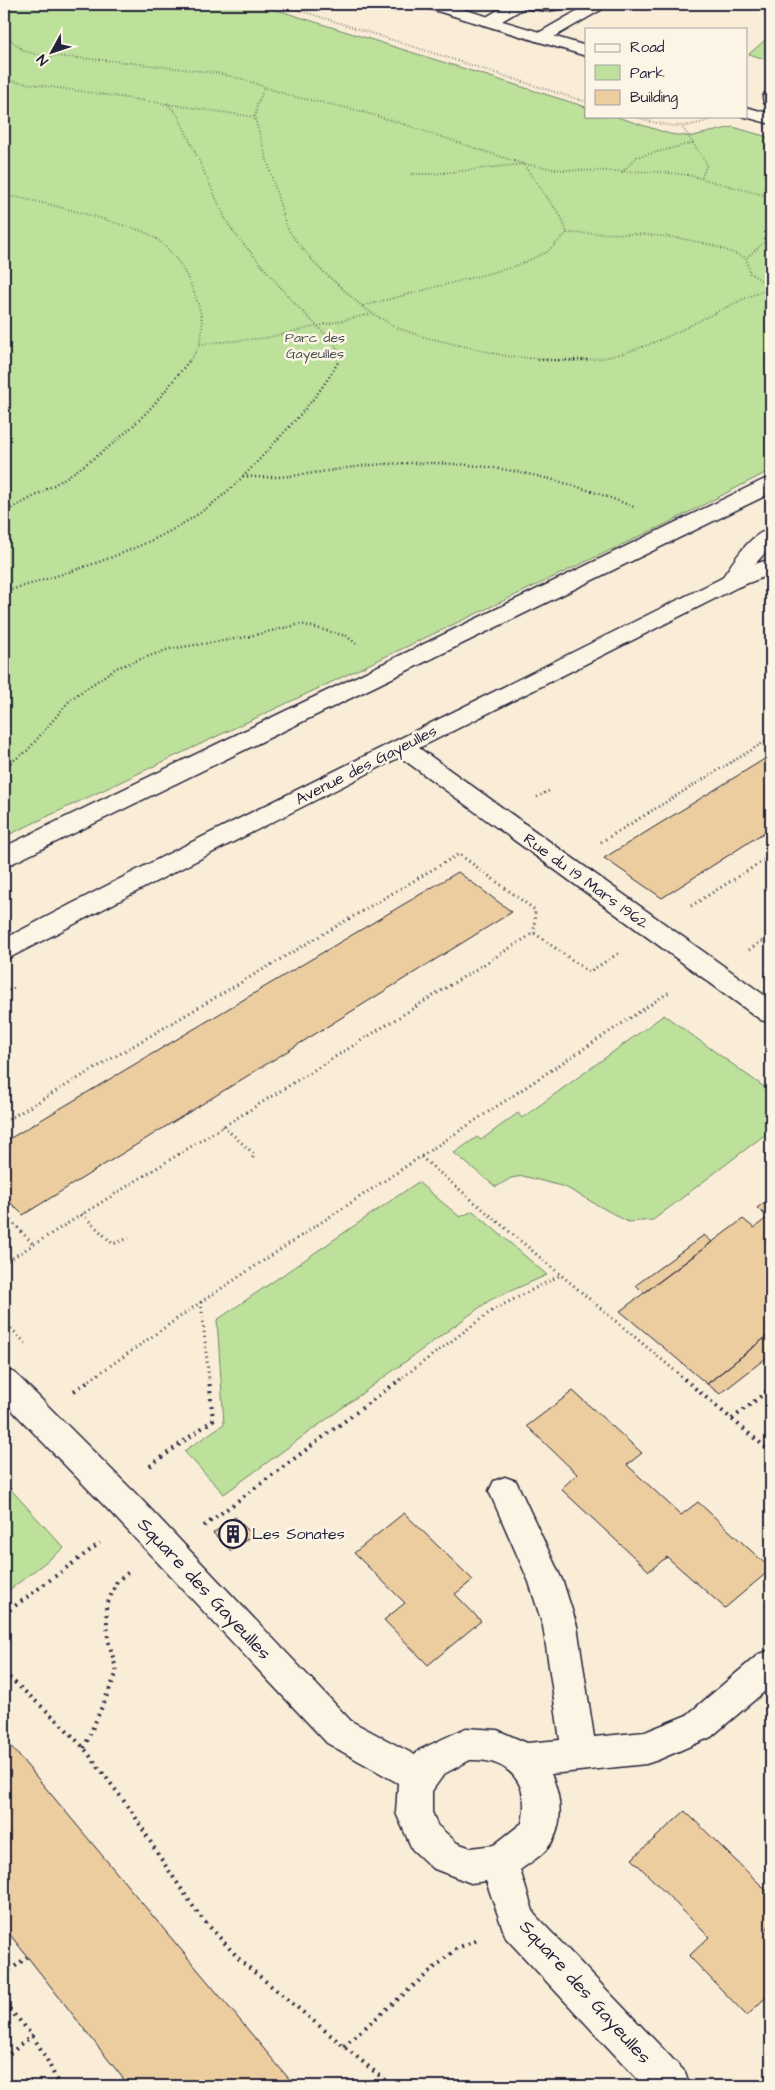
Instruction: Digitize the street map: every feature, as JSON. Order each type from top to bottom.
[{"type":"street","points":[[430,4],[585,51]]},
{"type":"street","points":[[489,22],[519,4]]},
{"type":"street","points":[[529,4],[547,6],[565,4]]},
{"type":"street","points":[[548,40],[600,4]]},
{"type":"street","points":[[548,40],[585,56]]},
{"type":"street","points":[[748,113],[771,119]]},
{"type":"street","points":[[4,857],[771,485]]},
{"type":"street","name":"Avenue des Gayeulles","points":[[730,582],[759,545],[771,535]]},
{"type":"street","name":"Avenue des Gayeulles","points":[[4,950],[170,863],[730,582],[771,566]]},
{"type":"street","name":"Rue du 19 Mars 1962","points":[[402,747],[771,1013]]},
{"type":"street","name":"Square des Gayeulles","points":[[4,1382],[164,1546],[339,1732],[419,1776]]},
{"type":"street","points":[[505,1490],[546,1582],[560,1626],[570,1701],[580,1755]]},
{"type":"street","points":[[522,1760],[646,1748],[699,1726],[771,1665]]},
{"type":"street","points":[[466,1744],[486,1744],[505,1749],[522,1760],[536,1777],[543,1798],[542,1819],[534,1838],[518,1854],[499,1863],[477,1866],[455,1862],[436,1851],[422,1835],[414,1816],[413,1795],[419,1776],[431,1760],[446,1750],[466,1744]]},
{"type":"street","name":"Square des Gayeulles","points":[[499,1863],[519,1925],[671,2086]]},
{"type":"path","points":[[280,4],[585,102]]},
{"type":"path","points":[[4,34],[24,51],[40,55],[192,68],[242,79],[264,88],[361,112],[523,164],[563,170],[660,172],[688,175],[771,197]]},
{"type":"path","points":[[4,80],[255,117]]},
{"type":"path","points":[[264,88],[260,95],[255,117],[285,224],[303,252],[362,306],[372,314],[399,328],[481,352],[538,360],[575,361],[608,357],[634,350],[676,333],[748,295],[771,287]]},
{"type":"path","points":[[4,592],[80,568],[134,548],[172,530],[210,506],[244,476],[330,380],[340,359],[335,344],[294,303],[235,234],[226,220],[178,116],[167,103]]},
{"type":"path","points":[[640,118],[683,128],[694,126],[711,118]]},
{"type":"path","points":[[683,128],[706,164],[701,179]]},
{"type":"path","points":[[622,172],[637,157],[692,143]]},
{"type":"path","points":[[412,174],[433,174],[523,164]]},
{"type":"path","points":[[523,164],[562,218],[567,233]]},
{"type":"path","points":[[4,195],[79,211],[151,234],[164,244],[186,275],[196,296],[203,327],[200,344],[162,397],[111,446],[30,498],[4,512]]},
{"type":"path","points":[[362,306],[513,268],[547,252],[567,233],[619,234],[692,240],[721,248],[746,258]]},
{"type":"path","points":[[771,237],[746,258],[746,265],[752,277],[771,287]]},
{"type":"path","points":[[200,344],[229,344],[269,339],[372,314]]},
{"type":"path","points":[[244,476],[270,477],[374,465],[463,463],[520,470],[568,482],[611,497],[659,519],[677,530]]},
{"type":"path","points":[[4,767],[27,751],[71,698],[116,668],[168,649],[241,638],[301,624],[346,636],[390,670]]},
{"type":"path","points":[[593,837],[601,842],[771,738]]},
{"type":"path","points":[[545,803],[537,798],[549,791]]},
{"type":"path","points":[[4,1122],[459,854],[535,910],[534,933]]},
{"type":"path","points":[[534,933],[589,972],[771,856]]},
{"type":"path","points":[[4,1263],[534,933]]},
{"type":"path","points":[[78,1399],[72,1392],[201,1302],[707,967]]},
{"type":"path","points":[[223,1126],[254,1154],[252,1160]]},
{"type":"path","points":[[421,1157],[771,1452]]},
{"type":"path","points":[[4,1214],[33,1244]]},
{"type":"path","points":[[82,1214],[113,1244],[129,1238]]},
{"type":"path","points":[[200,1529],[493,1310],[561,1275]]},
{"type":"path","points":[[145,1470],[214,1420],[201,1302]]},
{"type":"path","points":[[4,1321],[31,1350]]},
{"type":"path","points":[[732,1419],[771,1388]]},
{"type":"path","points":[[4,1614],[136,1517]]},
{"type":"path","points":[[84,1748],[117,1672],[108,1639],[106,1607],[117,1581],[164,1546]]},
{"type":"path","points":[[4,1673],[84,1748],[133,1813],[159,1856],[199,1915],[241,1961],[392,2086]]},
{"type":"path","points":[[344,2046],[457,1948],[519,1925]]},
{"type":"path","points":[[4,1975],[27,1957]]},
{"type":"path","points":[[4,2005],[14,2013],[44,2050],[59,2086]]},
{"type":"path","points":[[4,2058],[33,2035]]},
{"type":"green space","name":"Parc des Gayeulles","points":[[4,4],[258,4],[585,107],[585,118],[620,118],[670,134],[685,136],[733,127],[771,138],[771,470],[670,522],[4,837]]},
{"type":"green space","points":[[771,35],[771,61],[749,54]]},
{"type":"green space","points":[[664,1015],[771,1092],[771,1130],[653,1220],[628,1222],[565,1187],[523,1176],[511,1178],[496,1187],[454,1153],[477,1137],[481,1140],[518,1113],[522,1118]]},
{"type":"green space","points":[[418,1182],[460,1217],[473,1211],[547,1275],[490,1300],[224,1494],[184,1451],[224,1424],[217,1320]]},
{"type":"green space","points":[[4,1482],[64,1548],[4,1594]]},
{"type":"building","points":[[771,755],[771,828],[662,898],[604,858]]},
{"type":"building","points":[[458,872],[512,912],[23,1215],[4,1196],[4,1142]]},
{"type":"building","points":[[771,1197],[771,1333],[707,1384],[620,1311],[743,1219],[754,1228],[768,1217],[757,1208]]},
{"type":"building","points":[[704,1235],[712,1242],[644,1293],[636,1285]]},
{"type":"building","points":[[771,1333],[771,1354],[720,1394],[707,1384]]},
{"type":"building","points":[[573,1391],[642,1453],[627,1465],[681,1515],[698,1502],[771,1569],[725,1608],[667,1557],[649,1571],[561,1489],[577,1474],[527,1426]]},
{"type":"building","points":[[404,1513],[473,1580],[455,1594],[481,1621],[428,1665],[384,1620],[405,1603],[354,1553]]},
{"type":"building","name":"Les Sonates","points":[[235,1517],[253,1535],[231,1551],[213,1533]]},
{"type":"building","points":[[4,1738],[295,2086],[129,2086],[4,1927]]},
{"type":"building","points":[[685,1811],[771,1895],[771,1924],[767,1928],[771,1932],[771,1992],[747,2016],[689,1956],[709,1937],[632,1859]]},
{"type":"place","name":"Les Sonates","points":[[233,1534]]}]
